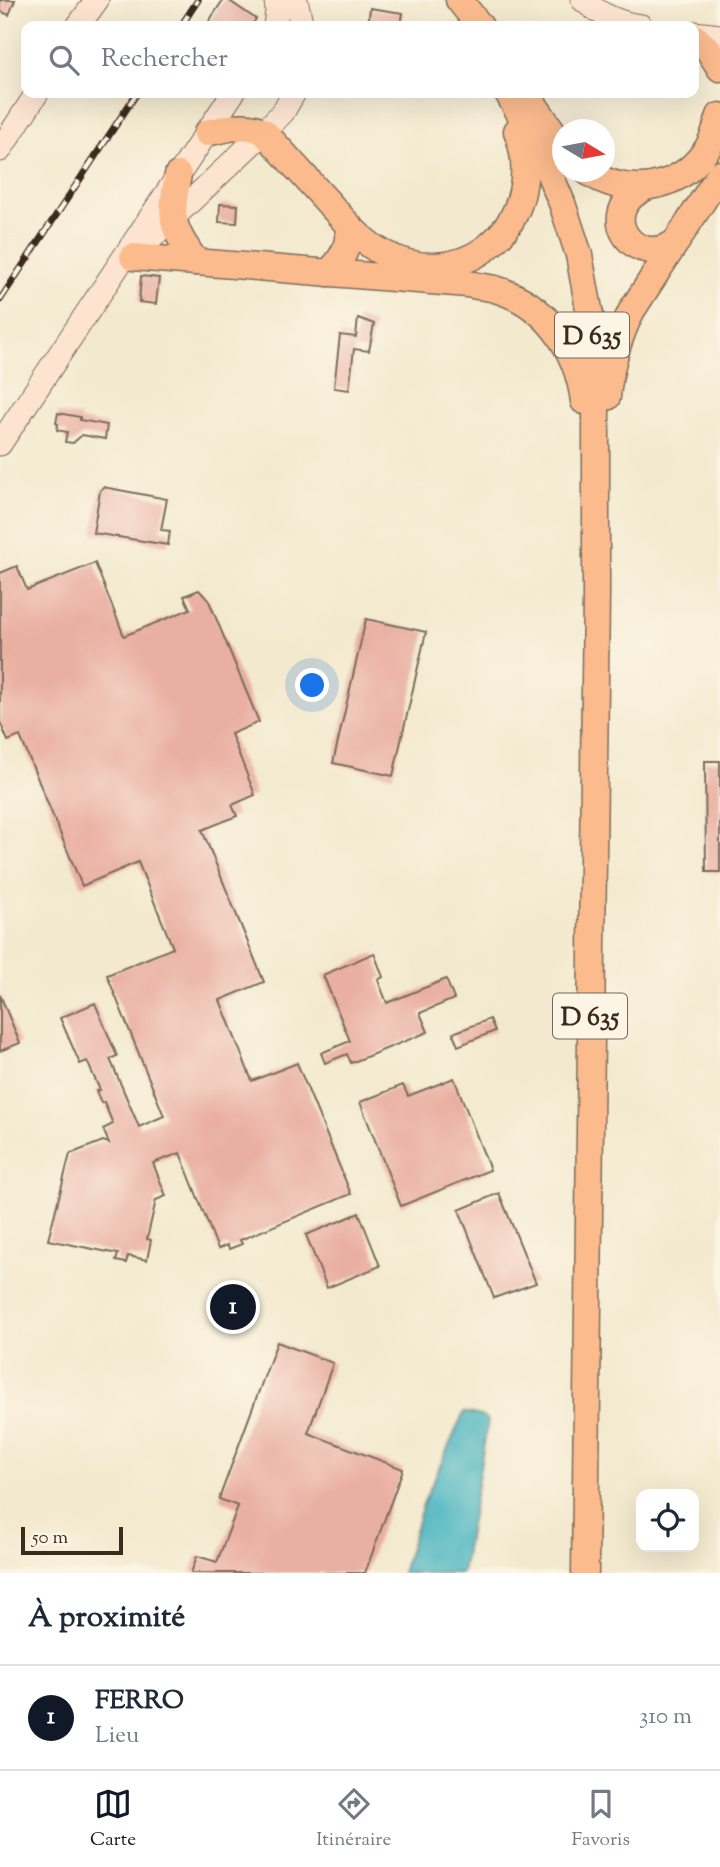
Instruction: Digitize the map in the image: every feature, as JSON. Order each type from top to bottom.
[{"type":"main road","points":[[80,21],[87,0]]},
{"type":"main road","points":[[82,21],[97,0]]},
{"type":"main road","points":[[276,0],[277,21]]},
{"type":"main road","points":[[296,0],[301,21]]},
{"type":"main road","points":[[448,0],[458,21]]},
{"type":"main road","points":[[448,0],[463,21]]},
{"type":"main road","points":[[459,0],[476,21]]},
{"type":"main road","points":[[583,0],[610,19],[619,21]]},
{"type":"main road","points":[[699,35],[720,36]]},
{"type":"main road","points":[[699,40],[720,68]]},
{"type":"main road","points":[[0,150],[34,98]]},
{"type":"main road","points":[[0,444],[230,98]]},
{"type":"main road","points":[[107,284],[264,132],[283,112],[291,98]]},
{"type":"main road","points":[[207,132],[247,126],[257,128],[264,132],[349,226],[374,248],[401,261],[432,266],[446,265],[473,256],[496,242],[515,215],[522,197],[525,178],[522,144],[499,98]]},
{"type":"main road","name":"D 635","points":[[512,98],[536,142],[562,203],[579,255],[590,315],[596,386],[585,1573]]},
{"type":"main road","points":[[529,98],[552,131]]},
{"type":"main road","points":[[677,241],[664,249],[654,251],[635,245],[622,227],[624,203],[632,194],[671,181],[692,168],[707,150],[720,116]]},
{"type":"main road","points":[[596,594],[607,401],[614,353],[632,310],[720,174]]},
{"type":"main road","points":[[178,175],[173,219],[181,241],[196,262]]},
{"type":"main road","points":[[608,182],[644,188]]},
{"type":"main road","points":[[328,273],[343,258],[349,240],[349,226]]},
{"type":"main road","points":[[133,257],[468,284],[495,289],[515,298],[554,327],[566,344],[582,387],[594,672]]},
{"type":"water","points":[[464,1412],[481,1416],[488,1421],[462,1573],[402,1573],[423,1504]]},
{"type":"building","points":[[0,0],[15,0],[9,15],[0,11]]},
{"type":"building","points":[[223,0],[228,0],[256,19],[255,21],[209,21]]},
{"type":"building","points":[[370,8],[403,13],[402,21],[369,21]]},
{"type":"building","points":[[220,204],[238,205],[237,223],[219,222]]},
{"type":"building","points":[[141,276],[159,278],[156,304],[139,302]]},
{"type":"building","points":[[358,318],[374,324],[369,351],[354,349],[349,390],[334,388],[340,335],[356,337]]},
{"type":"building","points":[[58,413],[107,425],[105,439],[82,435],[73,443],[65,442],[67,432],[57,430]]},
{"type":"building","points":[[103,487],[167,499],[161,530],[170,531],[168,545],[93,533]]},
{"type":"building","points":[[95,563],[124,636],[190,609],[184,596],[199,590],[209,601],[259,722],[231,734],[255,795],[232,805],[237,816],[202,830],[264,982],[220,1000],[252,1081],[297,1063],[351,1194],[240,1240],[242,1244],[229,1249],[227,1245],[218,1249],[180,1153],[153,1163],[166,1196],[156,1200],[147,1239],[151,1240],[147,1260],[128,1256],[126,1263],[116,1261],[118,1254],[48,1240],[70,1154],[103,1141],[109,1143],[103,1129],[113,1124],[96,1091],[100,1090],[87,1061],[80,1064],[60,1018],[95,1003],[117,1056],[110,1059],[139,1127],[164,1116],[107,975],[173,948],[138,862],[82,886],[20,736],[8,741],[0,722],[0,573],[17,566],[27,590]]},
{"type":"building","points":[[366,619],[426,632],[393,776],[333,763]]},
{"type":"building","points":[[705,761],[720,761],[720,872],[706,872]]},
{"type":"building","points":[[374,953],[383,977],[378,980],[387,1003],[446,979],[454,999],[420,1013],[428,1032],[351,1063],[347,1054],[325,1063],[321,1053],[350,1041],[323,975]]},
{"type":"building","points":[[0,995],[20,1043],[0,1051]]},
{"type":"building","points":[[490,1019],[495,1031],[458,1046],[453,1033]]},
{"type":"building","points":[[454,1078],[490,1170],[401,1206],[360,1102],[403,1085],[408,1096]]},
{"type":"building","points":[[499,1193],[536,1283],[494,1298],[459,1210]]},
{"type":"building","points":[[359,1213],[380,1266],[327,1288],[306,1235]]},
{"type":"building","points":[[277,1342],[333,1363],[308,1433],[403,1469],[365,1573],[191,1573],[197,1556],[217,1562],[238,1506],[219,1499]]},
{"type":"railway","points":[[184,21],[198,0]]},
{"type":"railway","points":[[0,300],[134,98]]},
{"type":"place","name":"FERRO","points":[[233,1307]]}]
